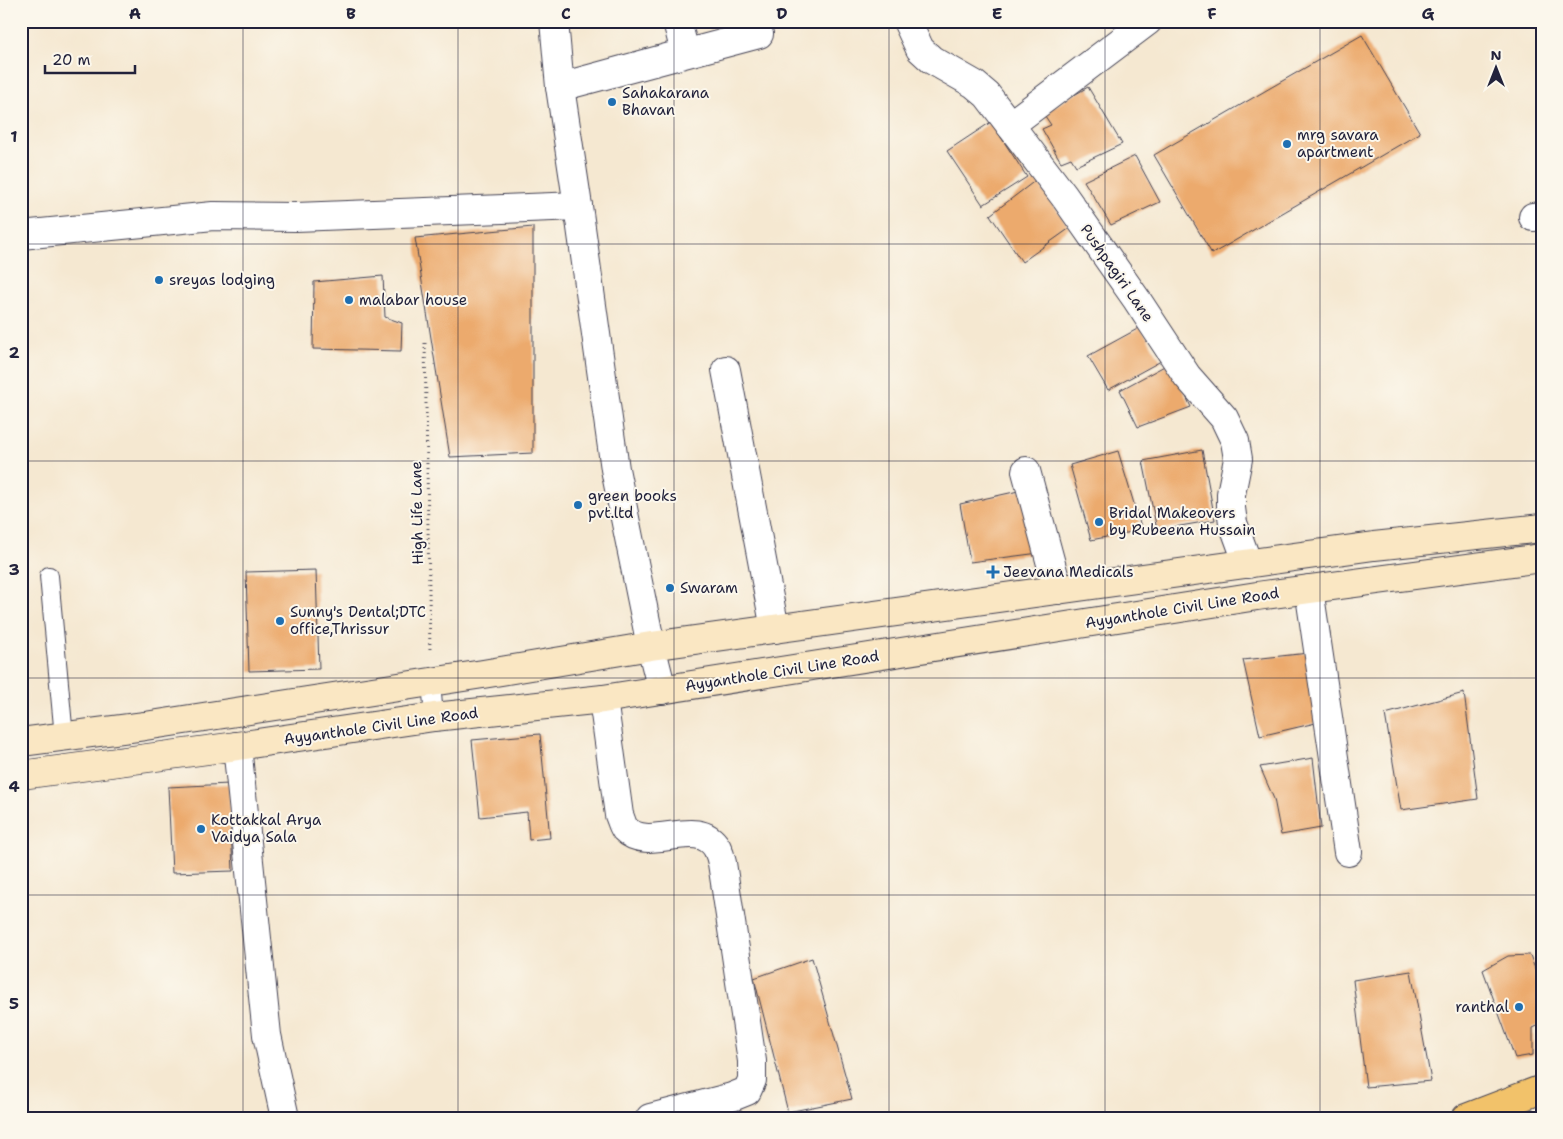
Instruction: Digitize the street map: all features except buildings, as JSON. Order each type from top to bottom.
[{"type":"main road","points":[[21,742],[117,730],[775,628],[1374,546],[1542,528]]},
{"type":"main road","name":"Ayyanthole Civil Line Road","points":[[21,775],[121,763],[434,716],[662,690],[1309,589],[1542,558]]},
{"type":"main road","points":[[1070,588],[1085,623]]},
{"type":"main road","points":[[117,730],[121,763]]},
{"type":"main road","points":[[1466,1118],[1542,1089]]},
{"type":"street","points":[[554,21],[560,87],[614,469],[662,690]]},
{"type":"street","points":[[560,87],[685,53],[677,21]]},
{"type":"street","name":"Pushpagiri Lane","points":[[907,21],[920,49],[932,60],[974,84],[987,95],[1069,204],[1137,300],[1187,376],[1224,418],[1235,441],[1238,459],[1231,494],[1233,524],[1248,564]]},
{"type":"street","points":[[1010,125],[1149,21],[1155,27],[1166,21]]},
{"type":"street","points":[[560,87],[759,34]]},
{"type":"street","points":[[21,235],[213,216],[296,217],[578,206]]},
{"type":"street","points":[[726,370],[775,628]]},
{"type":"street","points":[[1026,471],[1070,588]]},
{"type":"street","points":[[1309,589],[1348,852]]},
{"type":"street","points":[[603,698],[619,815],[624,828],[632,835],[648,838],[693,834],[707,838],[716,847],[722,863],[752,1061],[752,1080],[747,1091],[732,1097],[650,1118]]},
{"type":"street","points":[[237,746],[266,1035],[285,1118]]},
{"type":"lane","points":[[49,576],[64,737]]},
{"type":"lane","points":[[431,682],[434,716]]},
{"type":"path","name":"High Life Lane","points":[[425,343],[431,682]]},
{"type":"place","name":"Sahakarana Bhavan","points":[[612,102]]},
{"type":"place","name":"mrg savara apartment","points":[[1287,144]]},
{"type":"place","name":"sreyas lodging","points":[[159,280]]},
{"type":"place","name":"malabar house","points":[[349,300]]},
{"type":"place","name":"green books pvt.ltd","points":[[578,505]]},
{"type":"place","name":"Bridal Makeovers by Rubeena Hussain","points":[[1099,522]]},
{"type":"place","name":"Jeevana Medicals","points":[[993,572]]},
{"type":"place","name":"Swaram","points":[[670,588]]},
{"type":"place","name":"Sunny's Dental;DTC office,Thrissur","points":[[280,621]]},
{"type":"place","name":"Kottakkal Arya Vaidya Sala","points":[[201,829]]},
{"type":"place","name":"ranthal","points":[[1519,1007]]}]
